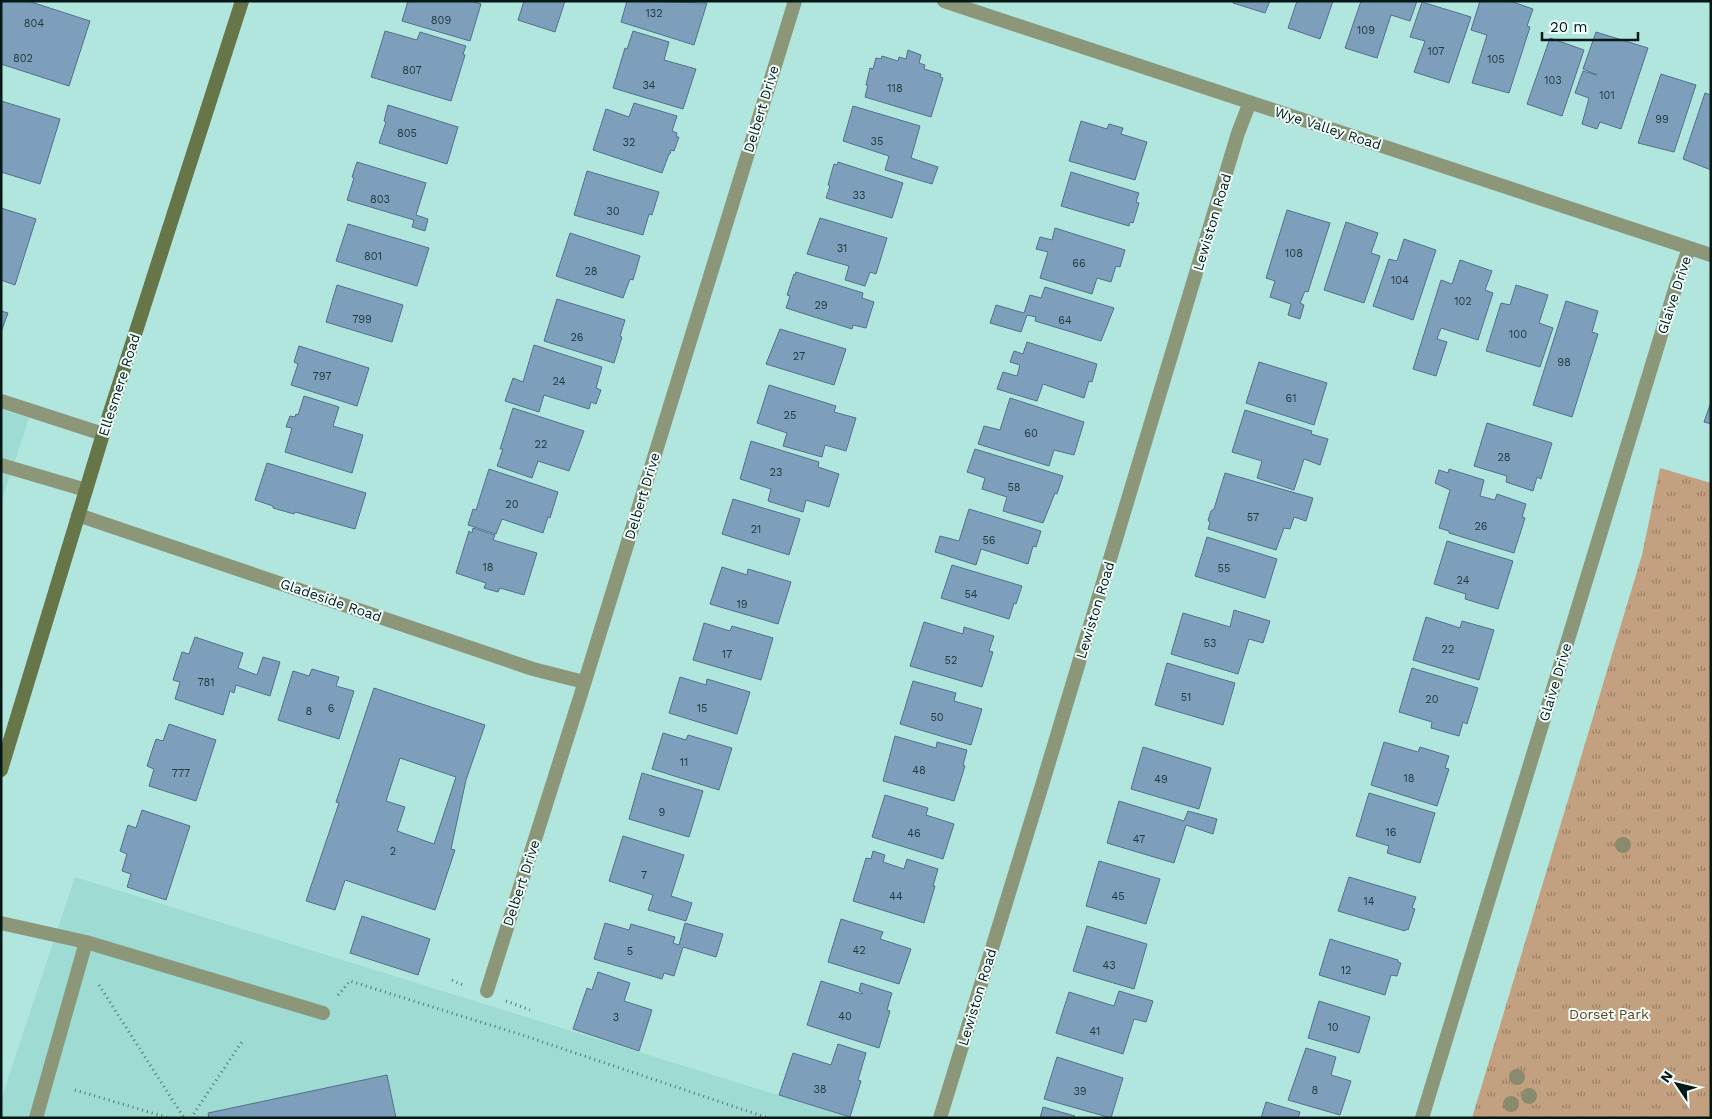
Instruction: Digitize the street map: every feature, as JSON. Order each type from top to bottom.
[{"type":"main road","name":"Ellesmere Road","points":[[1,770],[4,749],[242,1]]},
{"type":"street","name":"Delbert Drive","points":[[487,991],[795,1]]},
{"type":"street","name":"Wye Valley Road","points":[[944,1],[1711,255]]},
{"type":"street","name":"Lewiston Road","points":[[940,1118],[1238,133],[1250,102]]},
{"type":"street","name":"Glaive Drive","points":[[1422,1118],[1676,286],[1690,248]]},
{"type":"street","points":[[1,401],[103,434]]},
{"type":"street","points":[[1,465],[86,490]]},
{"type":"street","name":"Gladeside Road","points":[[78,516],[533,669],[584,682]]},
{"type":"street","points":[[1,923],[86,942],[323,1013]]},
{"type":"street","points":[[36,1118],[86,942]]},
{"type":"path","points":[[86,942],[89,969],[184,1118]]},
{"type":"path","points":[[323,1013],[350,981],[522,1035],[768,1118]]},
{"type":"path","points":[[191,1118],[243,1040]]},
{"type":"path","points":[[74,1090],[169,1118]]},
{"type":"shaded area","points":[[1,409],[29,418],[1,503]]},
{"type":"shaded area","points":[[75,877],[852,1118],[1,1118],[1,1100]]},
{"type":"green space","name":"Dorset Park","points":[[1660,468],[1711,483],[1711,1118],[1472,1118],[1642,555]]},
{"type":"building","points":[[1,1],[28,1],[90,21],[69,86],[1,64]]},
{"type":"building","points":[[408,1],[471,1],[481,4],[470,41],[402,21]]},
{"type":"building","points":[[524,1],[565,1],[555,32],[518,20]]},
{"type":"building","points":[[627,1],[707,3],[694,45],[621,22]]},
{"type":"building","points":[[1233,1],[1270,1],[1265,13],[1233,3]]},
{"type":"building","points":[[1297,1],[1333,1],[1320,39],[1288,28]]},
{"type":"building","points":[[1361,1],[1417,1],[1410,21],[1391,15],[1377,58],[1345,48]]},
{"type":"building","points":[[1480,1],[1510,1],[1533,9],[1527,26],[1530,27],[1509,93],[1472,83],[1487,35],[1471,30]]},
{"type":"building","points":[[1422,2],[1471,17],[1449,83],[1414,72],[1425,41],[1410,37]]},
{"type":"building","points":[[385,31],[417,40],[420,32],[466,46],[451,101],[371,77]]},
{"type":"building","points":[[633,31],[669,42],[664,60],[696,69],[683,109],[613,88],[625,48],[627,49]]},
{"type":"building","points":[[1596,32],[1648,48],[1621,129],[1600,122],[1597,129],[1582,124],[1589,98],[1575,93],[1583,71],[1597,75],[1583,69]]},
{"type":"building","points":[[1550,38],[1584,50],[1562,116],[1527,104]]},
{"type":"building","points":[[908,50],[921,55],[919,63],[925,65],[924,69],[941,74],[940,77],[943,78],[931,117],[865,97],[870,68],[873,69],[876,58],[881,59],[882,56],[898,61],[899,57],[906,59]]},
{"type":"building","points":[[1661,74],[1696,85],[1674,152],[1638,143]]},
{"type":"building","points":[[1705,93],[1711,95],[1711,170],[1683,159]]},
{"type":"building","points":[[1,101],[60,119],[40,184],[1,172]]},
{"type":"building","points":[[634,103],[677,116],[672,131],[677,133],[676,137],[679,137],[674,151],[671,150],[669,154],[662,173],[593,150],[606,109],[629,117]]},
{"type":"building","points":[[388,105],[458,127],[447,164],[379,143],[386,122],[384,121]]},
{"type":"building","points":[[853,106],[920,126],[911,158],[938,167],[932,184],[885,170],[889,156],[843,141]]},
{"type":"building","points":[[1081,121],[1107,129],[1109,124],[1123,128],[1121,134],[1147,142],[1135,180],[1069,161]]},
{"type":"building","points":[[357,162],[426,183],[416,215],[428,219],[425,231],[412,227],[414,220],[347,200]]},
{"type":"building","points":[[838,162],[903,183],[892,218],[826,198],[834,164],[837,165]]},
{"type":"building","points":[[587,171],[659,192],[652,215],[649,214],[643,235],[574,215]]},
{"type":"building","points":[[1071,172],[1139,193],[1136,202],[1139,203],[1133,223],[1130,222],[1129,226],[1061,206]]},
{"type":"building","points":[[1,208],[36,219],[15,285],[1,280]]},
{"type":"building","points":[[1287,210],[1330,223],[1308,292],[1305,291],[1300,303],[1304,305],[1300,319],[1288,315],[1291,304],[1270,297],[1275,281],[1266,278]]},
{"type":"building","points":[[820,218],[887,238],[876,274],[870,272],[865,286],[845,280],[849,266],[807,254]]},
{"type":"building","points":[[1346,222],[1378,233],[1371,253],[1380,256],[1364,303],[1324,290]]},
{"type":"building","points":[[348,224],[429,248],[417,286],[336,261]]},
{"type":"building","points":[[1055,228],[1125,250],[1120,267],[1116,266],[1111,282],[1097,278],[1092,294],[1040,278],[1048,252],[1036,249],[1040,237],[1052,240]]},
{"type":"building","points":[[570,233],[640,256],[633,280],[630,279],[623,298],[556,276]]},
{"type":"building","points":[[1404,239],[1436,250],[1413,320],[1373,306],[1389,259],[1397,261]]},
{"type":"building","points":[[1460,260],[1492,271],[1485,290],[1493,293],[1478,340],[1441,328],[1437,339],[1447,342],[1436,376],[1413,369],[1441,280],[1452,284]]},
{"type":"building","points":[[796,272],[863,293],[862,298],[874,302],[866,328],[853,325],[852,329],[786,308],[790,296],[787,295]]},
{"type":"building","points":[[337,285],[403,305],[392,342],[326,322]]},
{"type":"building","points":[[1516,285],[1548,295],[1539,323],[1553,328],[1540,367],[1486,351],[1501,303],[1510,305]]},
{"type":"building","points":[[1045,287],[1114,308],[1101,341],[1035,321],[1036,317],[1027,315],[1021,332],[990,323],[996,305],[1024,313],[1030,295],[1041,298]]},
{"type":"building","points":[[557,299],[625,320],[614,363],[544,341]]},
{"type":"building","points":[[1566,301],[1598,311],[1592,332],[1598,334],[1572,417],[1533,405]]},
{"type":"building","points":[[1,311],[8,313],[1,332]]},
{"type":"building","points":[[780,329],[846,349],[834,385],[766,364]]},
{"type":"building","points":[[1027,342],[1097,364],[1092,382],[1089,381],[1084,398],[1043,384],[1037,401],[997,389],[1003,372],[1017,376],[1020,365],[1010,362],[1014,351],[1023,354]]},
{"type":"building","points":[[534,345],[602,367],[596,388],[601,390],[596,404],[591,402],[589,409],[544,395],[539,412],[505,401],[513,378],[523,382]]},
{"type":"building","points":[[299,346],[369,368],[357,406],[291,385],[298,364],[294,362]]},
{"type":"building","points":[[1259,362],[1327,383],[1314,425],[1246,403]]},
{"type":"building","points":[[769,385],[836,406],[834,412],[856,418],[846,451],[825,445],[822,457],[783,446],[787,433],[757,423]]},
{"type":"building","points":[[304,396],[339,407],[333,426],[363,435],[352,473],[285,452],[292,428],[286,427],[290,416],[295,417],[296,414],[298,415]]},
{"type":"building","points":[[1010,398],[1084,422],[1074,455],[1054,450],[1049,466],[978,444],[984,426],[1000,430]]},
{"type":"building","points":[[1711,402],[1711,424],[1704,422]]},
{"type":"building","points":[[513,408],[584,431],[569,471],[538,461],[532,478],[497,466],[503,449],[500,449]]},
{"type":"building","points":[[1245,410],[1312,431],[1311,434],[1328,439],[1320,465],[1304,459],[1294,490],[1257,478],[1262,461],[1232,452]]},
{"type":"building","points":[[1487,423],[1552,443],[1541,479],[1537,477],[1533,491],[1506,482],[1507,476],[1474,466]]},
{"type":"building","points":[[751,441],[819,462],[818,467],[839,474],[829,507],[806,500],[803,512],[768,501],[771,489],[740,479]]},
{"type":"building","points":[[975,449],[1063,476],[1057,494],[1055,493],[1043,523],[1003,511],[1007,497],[982,489],[985,478],[967,472]]},
{"type":"building","points":[[267,463],[366,493],[355,529],[295,512],[294,514],[273,508],[273,506],[255,500]]},
{"type":"building","points":[[489,469],[558,492],[543,533],[502,519],[496,534],[468,525],[473,509],[476,510]]},
{"type":"building","points":[[1449,469],[1484,480],[1480,496],[1495,500],[1497,494],[1526,504],[1522,517],[1525,518],[1514,553],[1449,533],[1449,531],[1439,528],[1450,490],[1435,483],[1439,470],[1448,473]]},
{"type":"building","points":[[1225,473],[1313,498],[1306,521],[1294,517],[1290,529],[1284,528],[1276,550],[1208,529],[1210,523],[1208,520],[1211,511],[1214,509]]},
{"type":"building","points":[[733,499],[800,519],[789,555],[722,534]]},
{"type":"building","points":[[969,509],[1041,531],[1036,547],[1033,546],[1028,564],[981,549],[976,565],[935,552],[940,536],[959,541]]},
{"type":"building","points":[[473,528],[495,535],[493,540],[537,553],[524,595],[500,588],[498,592],[484,588],[486,583],[456,573],[469,531],[472,533]]},
{"type":"building","points":[[1207,537],[1277,559],[1265,598],[1195,576]]},
{"type":"building","points":[[1447,541],[1513,561],[1498,609],[1465,599],[1466,594],[1434,584]]},
{"type":"building","points":[[952,565],[1022,586],[1009,619],[941,598]]},
{"type":"building","points":[[722,567],[747,575],[748,569],[791,582],[778,624],[710,604]]},
{"type":"building","points":[[1234,610],[1270,621],[1263,643],[1249,639],[1238,674],[1171,654],[1183,613],[1230,627]]},
{"type":"building","points":[[1426,617],[1460,628],[1462,621],[1494,630],[1479,680],[1413,660]]},
{"type":"building","points":[[924,622],[963,634],[964,627],[994,636],[989,651],[993,652],[982,687],[910,666]]},
{"type":"building","points":[[704,623],[730,631],[732,626],[773,638],[761,680],[693,660]]},
{"type":"building","points":[[195,637],[243,653],[238,668],[257,675],[263,657],[280,662],[270,696],[236,685],[234,693],[230,691],[223,715],[175,699],[180,682],[173,680],[182,652],[189,654]]},
{"type":"building","points":[[1167,663],[1235,683],[1223,725],[1155,705]]},
{"type":"building","points":[[1412,668],[1478,688],[1467,724],[1463,722],[1459,736],[1431,728],[1432,722],[1399,712]]},
{"type":"building","points":[[312,669],[339,677],[336,686],[354,691],[339,739],[278,720],[293,671],[309,676]]},
{"type":"building","points":[[680,677],[706,685],[707,679],[750,692],[737,734],[669,713]]},
{"type":"building","points":[[913,681],[956,693],[954,701],[982,709],[971,745],[900,724]]},
{"type":"building","points":[[374,688],[485,725],[466,780],[451,849],[455,850],[435,910],[345,880],[335,910],[306,901],[339,803],[336,802]],"holes":[[[400,758],[456,777],[434,844],[397,831],[405,807],[386,801]]]},
{"type":"building","points":[[169,724],[216,740],[196,801],[149,786],[154,769],[147,766],[156,739],[163,741]]},
{"type":"building","points":[[663,733],[686,740],[688,735],[732,748],[719,790],[652,769]]},
{"type":"building","points":[[895,736],[936,748],[937,742],[967,750],[963,765],[965,766],[954,801],[883,781]]},
{"type":"building","points":[[1384,742],[1418,752],[1420,747],[1449,756],[1445,768],[1449,769],[1437,806],[1371,785]]},
{"type":"building","points":[[1143,747],[1211,768],[1199,809],[1131,789]]},
{"type":"building","points":[[642,773],[703,791],[689,837],[629,819]]},
{"type":"building","points":[[1369,793],[1435,813],[1420,863],[1387,853],[1389,846],[1356,836]]},
{"type":"building","points":[[885,795],[928,808],[926,815],[954,824],[943,859],[872,837]]},
{"type":"building","points":[[1119,801],[1184,821],[1188,811],[1217,819],[1213,834],[1186,825],[1174,863],[1107,843]]},
{"type":"building","points":[[142,810],[190,826],[166,900],[127,887],[131,874],[122,871],[127,854],[120,851],[128,825],[136,828]]},
{"type":"building","points":[[623,836],[684,855],[671,896],[692,903],[686,921],[648,910],[653,895],[609,881]]},
{"type":"building","points":[[873,851],[885,855],[883,862],[904,869],[907,859],[938,869],[924,923],[853,901],[866,858],[871,859]]},
{"type":"building","points":[[1099,861],[1160,879],[1146,924],[1086,906]]},
{"type":"building","points":[[1349,877],[1416,897],[1412,908],[1415,909],[1408,930],[1406,929],[1405,931],[1338,911]]},
{"type":"building","points":[[362,916],[430,939],[418,975],[350,953]]},
{"type":"building","points":[[841,919],[883,932],[880,939],[911,949],[899,984],[828,962]]},
{"type":"building","points":[[605,923],[629,930],[631,924],[675,937],[673,943],[679,945],[685,923],[723,934],[716,957],[683,947],[674,976],[664,973],[662,979],[594,959]]},
{"type":"building","points":[[1087,926],[1147,944],[1134,989],[1073,971]]},
{"type":"building","points":[[1330,939],[1398,960],[1401,963],[1397,976],[1391,975],[1385,995],[1319,975]]},
{"type":"building","points":[[598,972],[630,983],[624,1001],[652,1010],[639,1051],[573,1029],[587,988],[592,990]]},
{"type":"building","points":[[821,981],[862,994],[859,991],[861,983],[892,993],[887,1010],[890,1011],[879,1048],[807,1025]]},
{"type":"building","points":[[1119,991],[1153,1001],[1146,1022],[1134,1019],[1123,1054],[1056,1033],[1069,992],[1114,1006]]},
{"type":"building","points":[[1319,1001],[1370,1017],[1359,1053],[1308,1038]]},
{"type":"building","points":[[838,1044],[866,1053],[858,1080],[861,1081],[850,1117],[779,1095],[793,1053],[831,1065]]},
{"type":"building","points":[[1306,1048],[1336,1057],[1331,1075],[1351,1081],[1340,1115],[1288,1100]]},
{"type":"building","points":[[1057,1057],[1123,1078],[1111,1118],[1044,1099]]},
{"type":"building","points":[[387,1075],[396,1118],[209,1118],[208,1113]]},
{"type":"building","points":[[1266,1102],[1300,1112],[1298,1118],[1261,1118]]},
{"type":"building","points":[[1043,1107],[1075,1116],[1074,1118],[1040,1118]]}]
